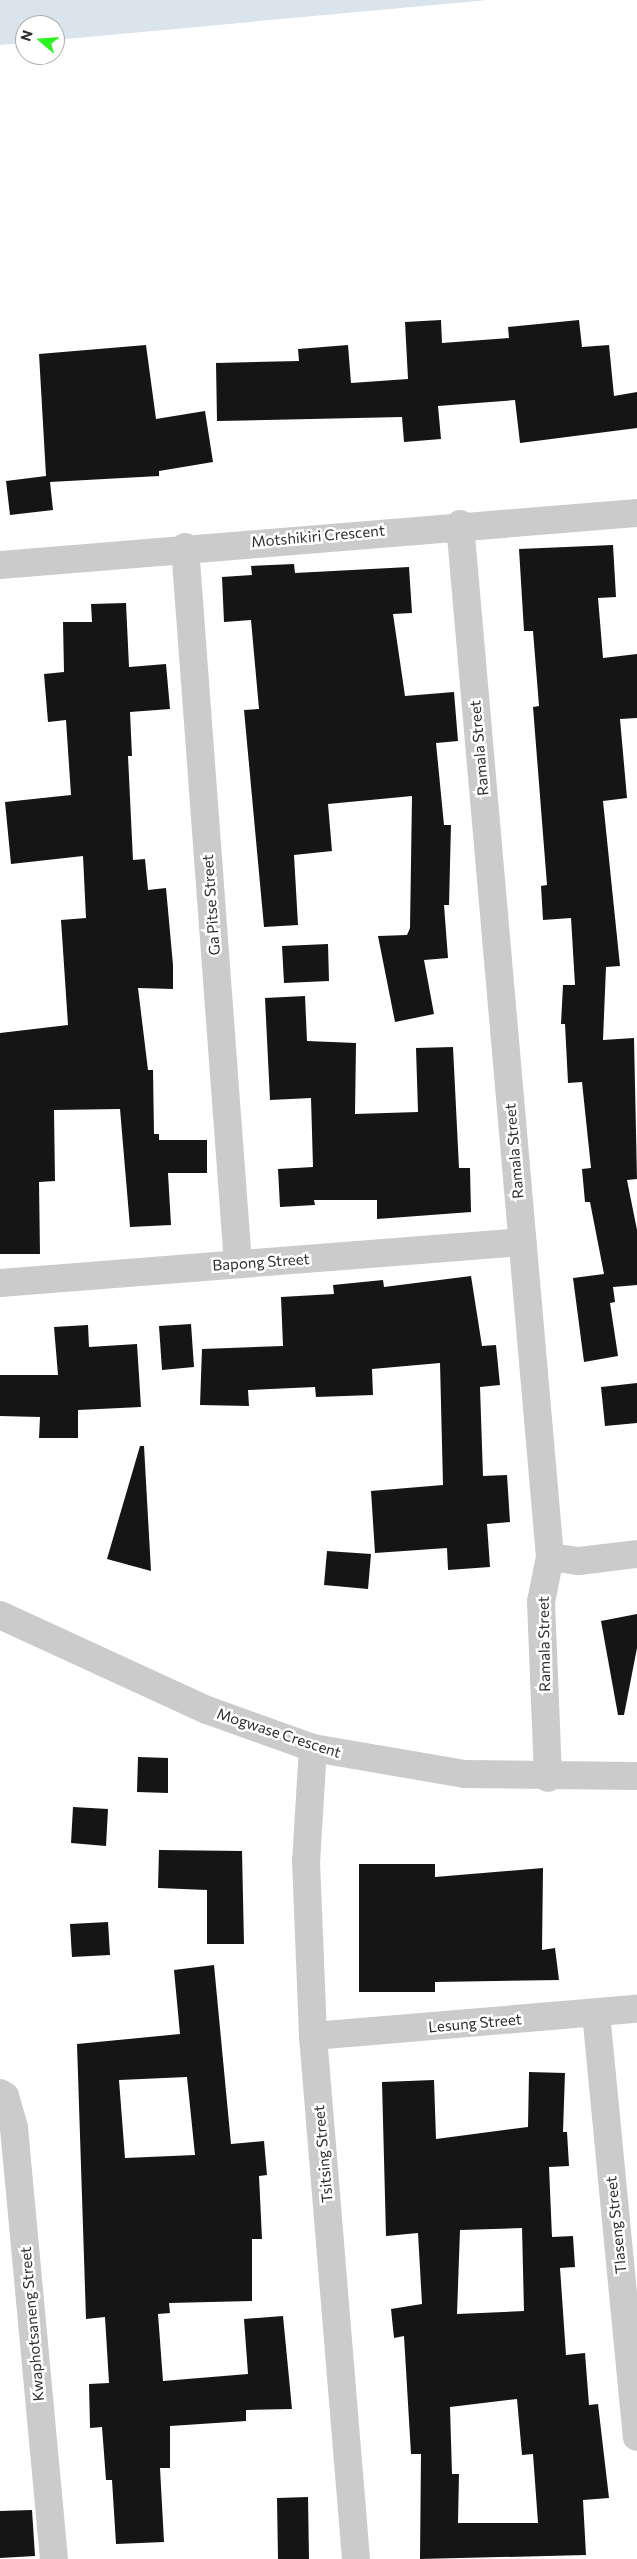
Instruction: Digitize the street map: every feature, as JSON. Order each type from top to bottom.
[{"type":"street","name":"Motshikiri Crescent","points":[[0,565],[185,546],[460,524],[637,513]]},
{"type":"street","name":"Ramala Street","points":[[460,524],[550,1557],[541,1602],[548,1778]]},
{"type":"street","name":"Ga Pitse Street","points":[[185,546],[238,1263]]},
{"type":"street","name":"Bapong Street","points":[[0,1283],[522,1242]]},
{"type":"street","points":[[550,1557],[579,1561],[637,1554]]},
{"type":"street","name":"Mogwase Crescent","points":[[0,1614],[207,1710],[313,1748],[465,1774],[548,1778],[637,1776]]},
{"type":"street","name":"Tsitsing Street","points":[[313,1748],[306,1861],[313,2036],[356,2559]]},
{"type":"street","name":"Lesung Street","points":[[313,2036],[637,2009]]},
{"type":"street","name":"Tlaseng Street","points":[[596,2013],[637,2437]]},
{"type":"street","name":"Kwaphotsaneng Street","points":[[0,2093],[6,2096],[14,2128],[54,2559]]},
{"type":"shaded area","points":[[0,0],[488,0],[65,39],[65,15],[15,15],[15,44],[0,45]]},
{"type":"building","points":[[441,320],[442,343],[509,338],[508,327],[579,320],[582,347],[609,345],[614,396],[637,392],[637,428],[520,443],[515,400],[438,406],[441,439],[404,442],[402,417],[217,421],[216,363],[299,361],[298,349],[348,345],[351,383],[408,379],[405,322]]},
{"type":"building","points":[[146,345],[156,419],[205,411],[213,462],[159,471],[159,476],[50,482],[53,510],[10,515],[6,481],[46,476],[39,354]]},
{"type":"building","points":[[613,545],[616,597],[598,598],[603,658],[637,654],[637,718],[620,719],[627,798],[603,801],[620,966],[606,967],[603,1040],[634,1038],[637,1179],[627,1180],[637,1230],[637,1285],[613,1287],[615,1302],[610,1303],[618,1356],[584,1362],[573,1278],[604,1274],[590,1202],[585,1202],[582,1169],[591,1168],[582,1082],[568,1083],[565,1024],[561,1024],[563,985],[575,985],[571,918],[543,920],[541,886],[547,885],[533,707],[539,706],[533,631],[524,631],[519,549]]},
{"type":"building","points":[[294,564],[295,573],[409,567],[412,613],[393,614],[405,696],[454,692],[458,741],[436,743],[444,825],[451,825],[449,905],[444,905],[448,958],[424,960],[434,1014],[395,1022],[378,936],[407,935],[410,928],[412,796],[328,804],[332,851],[294,855],[298,925],[264,927],[244,710],[259,709],[251,620],[224,622],[222,577],[252,575],[251,566]]},
{"type":"building","points":[[126,603],[129,667],[166,664],[170,709],[130,712],[132,756],[128,756],[133,860],[145,859],[148,890],[166,888],[173,965],[173,989],[138,988],[148,1070],[153,1070],[154,1134],[159,1134],[159,1140],[207,1140],[207,1173],[168,1173],[171,1225],[130,1227],[120,1109],[54,1110],[55,1181],[39,1182],[40,1254],[0,1254],[0,1033],[68,1025],[61,920],[86,918],[83,856],[11,864],[5,802],[71,795],[66,720],[48,722],[44,674],[64,672],[63,622],[92,622],[91,604]]},
{"type":"building","points":[[328,944],[329,981],[284,983],[282,946]]},
{"type":"building","points":[[305,996],[307,1041],[356,1043],[355,1114],[418,1112],[416,1048],[453,1047],[459,1168],[470,1168],[471,1212],[377,1219],[377,1200],[314,1200],[315,1205],[280,1207],[278,1169],[313,1167],[311,1098],[270,1100],[265,998]]},
{"type":"building","points":[[471,1276],[482,1346],[496,1345],[500,1385],[480,1387],[483,1476],[507,1475],[510,1522],[487,1524],[490,1567],[448,1570],[447,1548],[375,1553],[371,1491],[443,1485],[440,1363],[372,1369],[373,1395],[316,1397],[315,1387],[248,1390],[249,1406],[200,1405],[202,1349],[283,1346],[281,1297],[334,1294],[333,1285],[383,1280],[384,1287]]},
{"type":"building","points":[[191,1324],[194,1367],[162,1370],[159,1326]]},
{"type":"building","points":[[88,1325],[89,1347],[137,1344],[141,1407],[78,1410],[78,1438],[39,1438],[40,1417],[0,1416],[0,1375],[58,1375],[54,1327]]},
{"type":"building","points":[[637,1383],[637,1423],[605,1426],[601,1387]]},
{"type":"building","points":[[140,1446],[144,1446],[151,1571],[107,1559]]},
{"type":"building","points":[[327,1551],[371,1554],[368,1589],[324,1585]]},
{"type":"building","points":[[637,1614],[637,1648],[624,1715],[618,1715],[601,1621]]},
{"type":"building","points":[[138,1757],[168,1758],[168,1793],[137,1792]]},
{"type":"building","points":[[73,1807],[108,1809],[106,1846],[71,1843]]},
{"type":"building","points":[[159,1850],[242,1851],[244,1944],[207,1944],[207,1890],[158,1888]]},
{"type":"building","points":[[359,1864],[435,1864],[435,1877],[543,1868],[542,1950],[555,1948],[559,1980],[435,1982],[435,1992],[359,1992]]},
{"type":"building","points":[[108,1922],[110,1955],[72,1957],[70,1924]]},
{"type":"building","points":[[214,1965],[231,2144],[264,2141],[267,2175],[259,2176],[262,2239],[252,2239],[252,2301],[169,2303],[170,2313],[158,2314],[163,2381],[248,2374],[244,2319],[283,2316],[292,2409],[246,2410],[246,2421],[170,2426],[170,2468],[160,2468],[164,2542],[116,2544],[112,2480],[106,2480],[102,2427],[90,2428],[89,2384],[109,2383],[105,2317],[86,2319],[77,2044],[180,2034],[174,1970]],"holes":[[[187,2077],[195,2155],[125,2158],[119,2080]]]},
{"type":"building","points":[[529,2072],[565,2073],[563,2132],[567,2132],[569,2166],[549,2167],[552,2237],[573,2236],[575,2267],[560,2268],[566,2355],[585,2353],[589,2405],[598,2404],[609,2498],[583,2500],[586,2555],[420,2559],[421,2454],[411,2454],[404,2336],[394,2338],[391,2309],[422,2304],[418,2233],[386,2236],[382,2082],[434,2080],[436,2139],[528,2127]],"holes":[[[522,2228],[524,2311],[457,2314],[460,2230]],[[517,2399],[522,2455],[533,2454],[538,2523],[458,2523],[459,2474],[452,2474],[450,2407]]]},
{"type":"building","points":[[308,2497],[309,2559],[278,2559],[277,2498]]},
{"type":"building","points":[[32,2510],[35,2556],[0,2558],[0,2511]]}]
